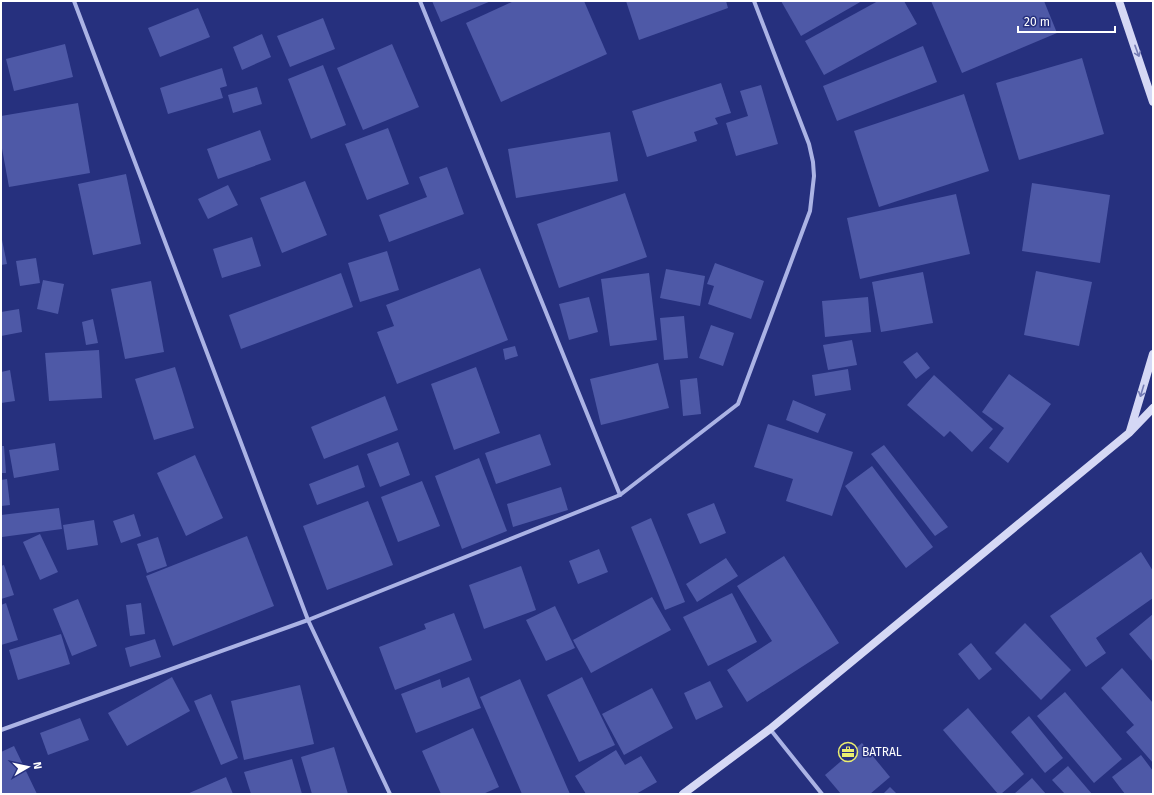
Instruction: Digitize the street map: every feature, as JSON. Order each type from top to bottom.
[{"type":"main road","points":[[1119,1],[1153,102]]},
{"type":"main road","points":[[1129,433],[1153,354]]},
{"type":"main road","points":[[683,794],[770,729],[1129,433],[1153,408]]},
{"type":"street","points":[[74,1],[308,620],[390,794]]},
{"type":"street","points":[[420,1],[620,495]]},
{"type":"street","points":[[1,730],[308,620],[620,495],[738,404],[810,211],[814,176],[809,144],[754,1]]},
{"type":"street","points":[[770,729],[822,794]]},
{"type":"building","points":[[432,1],[491,1],[441,22]]},
{"type":"building","points":[[514,1],[584,1],[607,54],[501,102],[466,23]]},
{"type":"building","points":[[626,1],[726,1],[728,8],[639,40]]},
{"type":"building","points":[[781,1],[862,1],[801,36]]},
{"type":"building","points":[[878,1],[904,1],[917,24],[824,75],[805,41]]},
{"type":"building","points":[[931,1],[1044,1],[1057,33],[962,73]]},
{"type":"building","points":[[198,8],[210,37],[160,57],[148,28]]},
{"type":"building","points":[[323,18],[335,49],[290,67],[277,36]]},
{"type":"building","points":[[262,34],[271,57],[242,70],[233,47]]},
{"type":"building","points":[[65,44],[73,77],[14,91],[6,59]]},
{"type":"building","points":[[392,44],[419,107],[363,130],[337,68]]},
{"type":"building","points":[[923,46],[937,82],[837,121],[823,86]]},
{"type":"building","points":[[1082,58],[1104,134],[1019,160],[996,83]]},
{"type":"building","points":[[323,65],[346,125],[311,139],[288,79]]},
{"type":"building","points":[[222,68],[227,86],[220,88],[223,98],[168,114],[160,88]]},
{"type":"building","points":[[721,83],[731,113],[715,118],[718,124],[694,132],[697,141],[647,157],[632,111]]},
{"type":"building","points":[[761,85],[778,144],[736,156],[726,123],[748,116],[740,91]]},
{"type":"building","points":[[257,87],[262,104],[233,113],[228,95]]},
{"type":"building","points":[[964,94],[989,171],[879,207],[854,131]]},
{"type":"building","points":[[78,103],[90,173],[9,187],[1,143],[1,116]]},
{"type":"building","points":[[388,128],[409,184],[367,200],[345,144]]},
{"type":"building","points":[[260,130],[271,160],[218,179],[207,149]]},
{"type":"building","points":[[610,132],[618,181],[516,198],[508,149]]},
{"type":"building","points":[[447,167],[464,214],[389,242],[379,215],[427,197],[419,177]]},
{"type":"building","points":[[126,174],[141,244],[93,255],[78,184]]},
{"type":"building","points":[[305,181],[327,235],[282,253],[260,198]]},
{"type":"building","points":[[1032,183],[1110,195],[1100,263],[1022,251]]},
{"type":"building","points":[[228,185],[238,205],[208,219],[198,199]]},
{"type":"building","points":[[625,193],[647,257],[559,288],[537,224]]},
{"type":"building","points":[[956,194],[970,254],[860,279],[847,218]]},
{"type":"building","points":[[1,235],[7,264],[1,265]]},
{"type":"building","points":[[252,237],[261,266],[222,278],[213,249]]},
{"type":"building","points":[[387,251],[399,290],[360,302],[348,263]]},
{"type":"building","points":[[36,258],[40,283],[20,286],[16,261]]},
{"type":"building","points":[[715,263],[764,281],[751,319],[708,304],[714,286],[707,284]]},
{"type":"building","points":[[480,268],[508,340],[397,384],[377,332],[394,326],[386,305]]},
{"type":"building","points":[[666,269],[705,276],[700,306],[660,298]]},
{"type":"building","points":[[1036,271],[1092,282],[1079,346],[1024,335]]},
{"type":"building","points":[[923,272],[933,323],[881,332],[872,282]]},
{"type":"building","points":[[341,273],[353,307],[241,349],[229,315]]},
{"type":"building","points":[[649,273],[657,340],[610,346],[601,279]]},
{"type":"building","points":[[43,280],[64,284],[58,314],[37,309]]},
{"type":"building","points":[[151,281],[164,352],[125,359],[111,289]]},
{"type":"building","points":[[589,297],[598,332],[569,340],[559,304]]},
{"type":"building","points":[[868,297],[871,332],[825,337],[822,301]]},
{"type":"building","points":[[19,309],[22,332],[1,336],[1,312]]},
{"type":"building","points":[[684,316],[688,358],[664,360],[660,318]]},
{"type":"building","points":[[93,319],[98,343],[86,345],[82,322]]},
{"type":"building","points":[[711,325],[734,333],[723,366],[699,358]]},
{"type":"building","points":[[852,340],[857,365],[828,370],[823,345]]},
{"type":"building","points":[[515,346],[518,356],[505,360],[503,349]]},
{"type":"building","points":[[99,350],[102,398],[49,401],[45,353]]},
{"type":"building","points":[[917,352],[930,368],[916,379],[903,362]]},
{"type":"building","points":[[658,363],[669,408],[601,425],[590,379]]},
{"type":"building","points":[[175,367],[194,428],[154,440],[135,379]]},
{"type":"building","points":[[476,367],[500,433],[454,450],[431,384]]},
{"type":"building","points":[[848,369],[851,390],[815,396],[812,375]]},
{"type":"building","points":[[10,370],[15,401],[1,403],[1,372]]},
{"type":"building","points":[[1009,374],[1051,404],[1008,463],[989,448],[1004,428],[982,412]]},
{"type":"building","points":[[934,375],[993,429],[972,452],[950,431],[944,437],[907,405]]},
{"type":"building","points":[[697,378],[701,414],[683,416],[680,380]]},
{"type":"building","points":[[385,396],[398,430],[324,459],[311,427]]},
{"type":"building","points":[[793,400],[826,414],[818,433],[786,420]]},
{"type":"building","points":[[768,424],[853,452],[832,516],[786,501],[793,479],[754,467]]},
{"type":"building","points":[[540,434],[551,465],[496,484],[485,453]]},
{"type":"building","points":[[398,442],[410,475],[380,487],[367,454]]},
{"type":"building","points":[[55,443],[59,470],[14,478],[9,450]]},
{"type":"building","points":[[884,445],[948,527],[935,536],[871,454]]},
{"type":"building","points":[[1,446],[4,446],[6,473],[1,473]]},
{"type":"building","points":[[195,455],[223,518],[186,536],[157,473]]},
{"type":"building","points":[[479,458],[507,531],[462,549],[435,476]]},
{"type":"building","points":[[358,465],[365,487],[317,505],[309,484]]},
{"type":"building","points":[[872,466],[933,547],[906,568],[845,486]]},
{"type":"building","points":[[7,479],[10,505],[1,506],[1,480]]},
{"type":"building","points":[[422,481],[440,526],[398,542],[381,497]]},
{"type":"building","points":[[561,487],[568,510],[513,527],[507,504]]},
{"type":"building","points":[[368,501],[393,565],[327,590],[303,526]]},
{"type":"building","points":[[714,503],[726,533],[700,544],[687,514]]},
{"type":"building","points":[[59,508],[62,529],[2,537],[1,515]]},
{"type":"building","points":[[134,514],[141,536],[121,543],[113,521]]},
{"type":"building","points":[[651,518],[685,602],[665,610],[631,527]]},
{"type":"building","points":[[94,520],[98,545],[67,550],[63,525]]},
{"type":"building","points":[[40,534],[58,572],[40,580],[23,542]]},
{"type":"building","points":[[247,536],[274,606],[173,646],[146,576]]},
{"type":"building","points":[[158,537],[167,566],[147,573],[137,544]]},
{"type":"building","points":[[599,549],[608,572],[578,584],[569,561]]},
{"type":"building","points":[[1141,552],[1153,571],[1153,598],[1096,638],[1106,653],[1086,667],[1050,616]]},
{"type":"building","points":[[784,556],[839,643],[747,702],[727,670],[772,641],[737,586]]},
{"type":"building","points":[[726,558],[738,576],[697,602],[686,584]]},
{"type":"building","points":[[4,565],[14,595],[1,599],[1,566]]},
{"type":"building","points":[[521,566],[536,610],[484,629],[469,585]]},
{"type":"building","points":[[732,593],[757,642],[708,666],[683,617]]},
{"type":"building","points":[[652,597],[671,630],[591,673],[573,640]]},
{"type":"building","points":[[78,599],[97,646],[72,656],[53,609]]},
{"type":"building","points":[[6,603],[18,640],[1,645],[1,605]]},
{"type":"building","points":[[141,603],[145,634],[130,636],[126,605]]},
{"type":"building","points":[[555,606],[575,648],[546,661],[526,620]]},
{"type":"building","points":[[454,613],[472,660],[395,690],[379,647],[426,629],[424,624]]},
{"type":"building","points":[[1153,614],[1153,662],[1129,634]]},
{"type":"building","points":[[1025,623],[1071,670],[1041,700],[995,653]]},
{"type":"building","points":[[61,634],[70,664],[18,680],[9,650]]},
{"type":"building","points":[[155,639],[161,657],[130,667],[125,648]]},
{"type":"building","points":[[971,643],[992,669],[979,680],[958,654]]},
{"type":"building","points":[[1122,668],[1153,703],[1153,763],[1126,732],[1134,725],[1101,688]]},
{"type":"building","points":[[172,677],[190,711],[127,746],[108,713]]},
{"type":"building","points":[[469,677],[481,708],[416,733],[401,694],[440,679],[442,688]]},
{"type":"building","points":[[582,677],[615,745],[579,762],[547,695]]},
{"type":"building","points":[[520,679],[570,794],[522,794],[480,697]]},
{"type":"building","points":[[710,681],[723,707],[696,720],[684,693]]},
{"type":"building","points":[[300,685],[314,744],[244,760],[231,701]]},
{"type":"building","points":[[652,688],[673,728],[624,755],[602,714]]},
{"type":"building","points":[[1065,692],[1122,759],[1094,783],[1037,716]]},
{"type":"building","points":[[211,694],[238,758],[221,765],[194,701]]},
{"type":"building","points":[[968,708],[1024,774],[1001,794],[998,794],[943,730]]},
{"type":"building","points":[[1029,716],[1063,758],[1045,773],[1011,732]]},
{"type":"building","points":[[80,718],[89,740],[48,755],[40,733]]},
{"type":"building","points":[[473,728],[499,787],[483,794],[441,794],[422,751]]},
{"type":"building","points":[[862,743],[890,777],[870,794],[841,794],[825,775]]},
{"type":"building","points":[[14,746],[37,794],[1,794],[1,752]]},
{"type":"building","points":[[334,747],[348,794],[312,794],[301,757]]},
{"type":"building","points":[[616,750],[625,765],[641,756],[657,782],[636,794],[586,794],[575,776]]},
{"type":"building","points":[[1141,755],[1153,771],[1153,794],[1125,794],[1112,777]]},
{"type":"building","points":[[292,759],[302,794],[251,794],[244,772]]},
{"type":"building","points":[[1068,766],[1092,794],[1065,794],[1052,780]]},
{"type":"building","points":[[226,777],[233,794],[187,794]]},
{"type":"building","points":[[1032,778],[1046,794],[1014,794]]},
{"type":"building","points":[[890,787],[897,794],[883,794]]},
{"type":"place","name":"BATRAL","points":[[848,752]]}]
